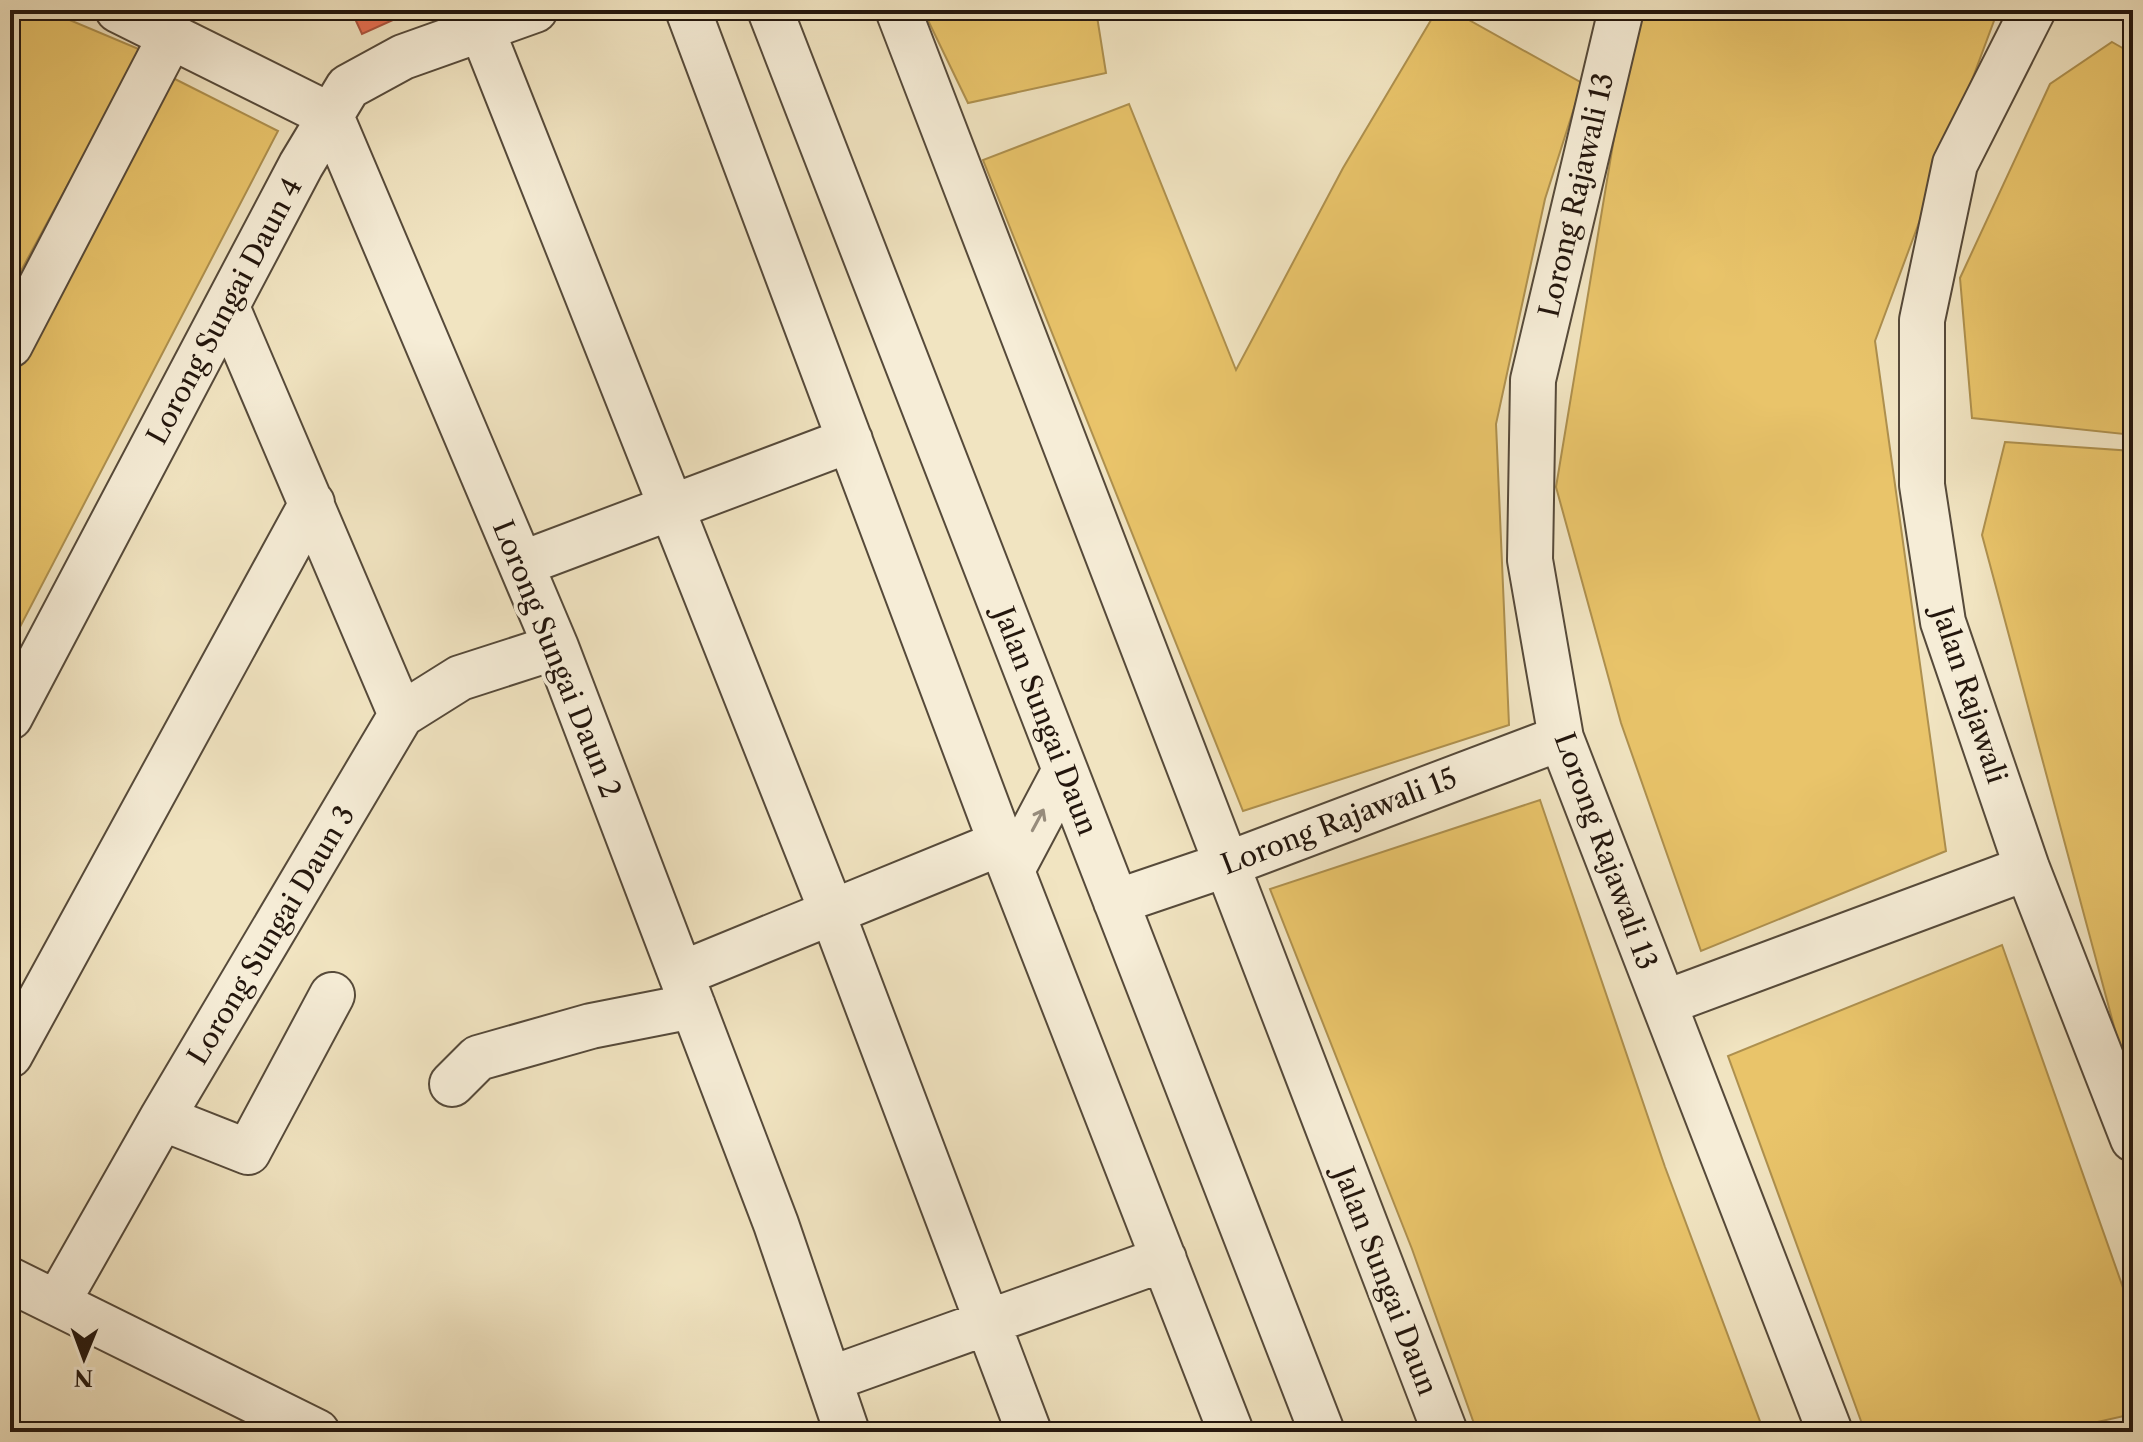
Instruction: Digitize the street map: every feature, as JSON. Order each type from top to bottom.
[{"type":"street","points":[[118,10],[331,116]]},
{"type":"street","name":"Lorong Sungai Daun 4","points":[[10,717],[24,657],[227,307],[348,87],[478,20],[535,10]]},
{"type":"street","points":[[688,10],[1007,857],[1231,1432]]},
{"type":"street","name":"Jalan Sungai Daun","points":[[770,10],[1322,1432]]},
{"type":"street","name":"Jalan Sungai Daun","points":[[898,10],[1445,1432]]},
{"type":"street","name":"Jalan Rajawali","points":[[2033,10],[1955,164],[1922,320],[1922,485],[1943,622],[2027,868],[2133,1139]]},
{"type":"street","name":"Lorong Rajawali 13","points":[[1618,11],[1533,380],[1530,560],[1561,738],[1830,1432]]},
{"type":"street","points":[[478,20],[832,912],[1029,1432]]},
{"type":"street","points":[[10,345],[171,36]]},
{"type":"street","name":"Lorong Sungai Daun 2","points":[[331,116],[556,647],[776,1224],[847,1432]]},
{"type":"street","points":[[227,307],[401,715]]},
{"type":"street","points":[[521,564],[850,440]]},
{"type":"street","points":[[10,1055],[312,503]]},
{"type":"street","name":"Lorong Sungai Daun 3","points":[[57,1303],[162,1118],[401,715],[460,678],[556,647]]},
{"type":"street","name":"Lorong Rajawali 15","points":[[1116,902],[1225,865],[1561,738]]},
{"type":"street","points":[[452,1084],[478,1058],[591,1026],[687,990],[832,912],[1007,857],[1065,770]]},
{"type":"street","points":[[1664,1003],[2027,868]]},
{"type":"street","points":[[162,1118],[248,1152],[332,995]]},
{"type":"street","points":[[830,1379],[988,1325],[1164,1259]]},
{"type":"street","points":[[10,1280],[317,1432]]},
{"type":"building: Homes","points":[[28,10],[46,10],[141,50],[10,291],[10,35]]},
{"type":"building: Homes","points":[[923,10],[1096,10],[1106,73],[968,103]]},
{"type":"building: Homes","points":[[1437,10],[1451,10],[1582,83],[1545,199],[1496,424],[1509,725],[1243,811],[983,160],[1129,104],[1236,370],[1343,168]]},
{"type":"building: Homes","points":[[1638,10],[1998,10],[1875,341],[1946,851],[1701,951],[1621,723],[1556,487],[1634,18]]},
{"type":"building: Homes","points":[[2112,42],[2133,54],[2133,435],[1972,418],[1960,278],[2050,84]]},
{"type":"building: Homes","points":[[167,75],[278,131],[19,629],[10,624],[10,365]]},
{"type":"building: Homes","points":[[2005,442],[2133,451],[2133,1097],[1982,535]]},
{"type":"building: Homes","points":[[1540,800],[1665,1167],[1764,1432],[1477,1432],[1412,1249],[1270,889]]},
{"type":"building: Homes","points":[[2002,945],[2133,1316],[2133,1414],[2053,1432],[1865,1432],[1728,1056]]},
{"type":"building: Shops","points":[[351,10],[415,10],[362,34]]}]
